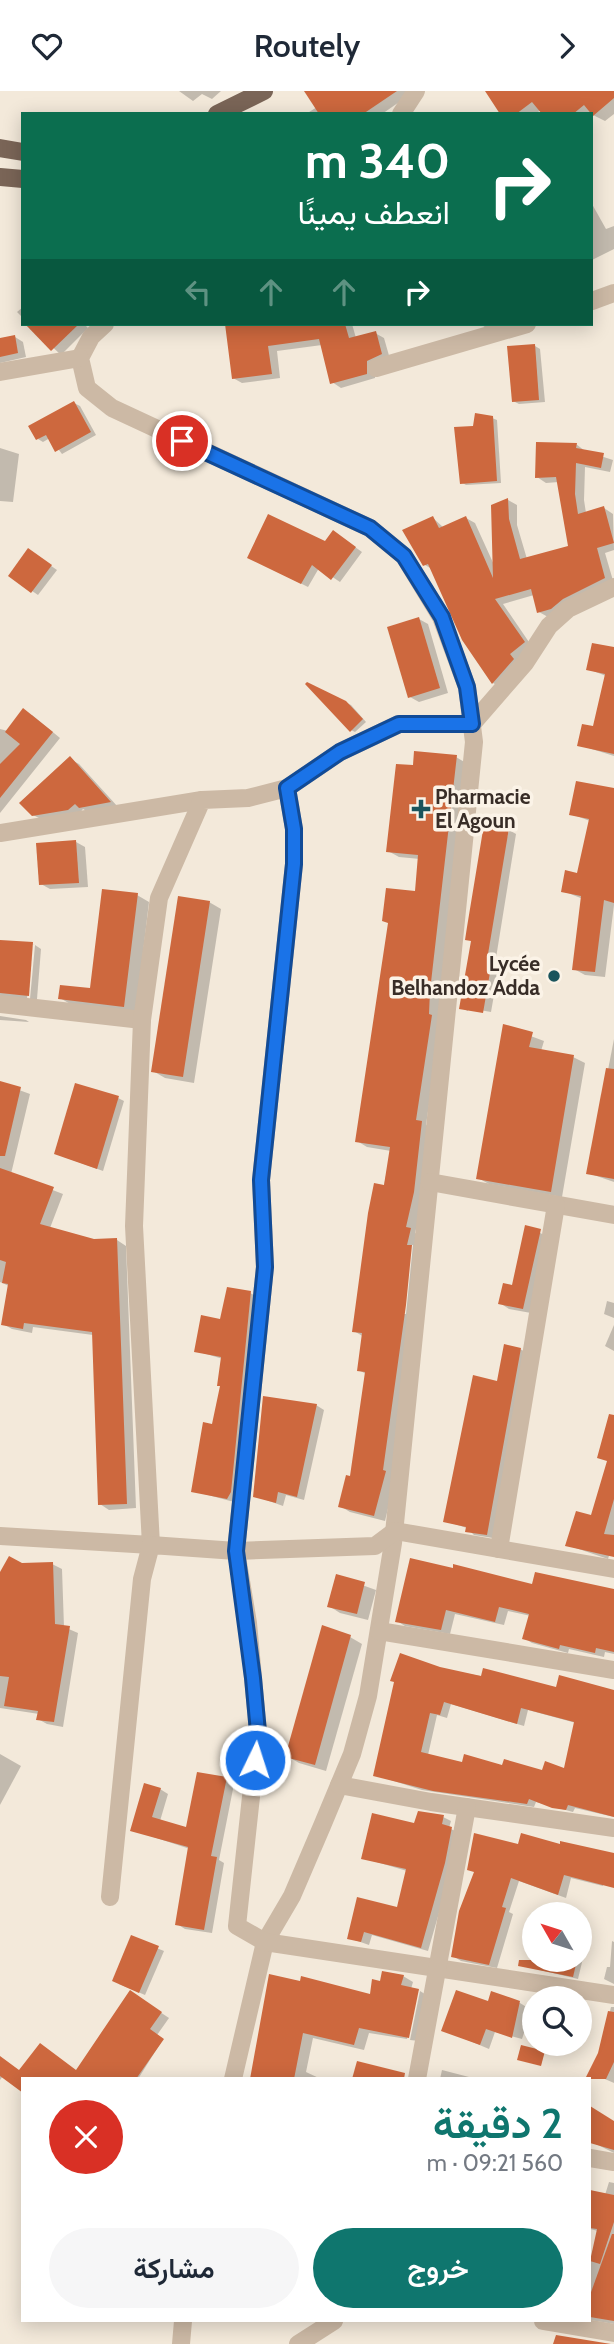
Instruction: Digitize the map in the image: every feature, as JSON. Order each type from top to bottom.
[{"type":"main road","points":[[221,112],[264,91]]},
{"type":"main road","points":[[0,148],[21,152]]},
{"type":"main road","points":[[0,177],[21,180]]},
{"type":"street","points":[[402,112],[416,91]]},
{"type":"street","points":[[593,301],[614,293]]},
{"type":"street","points":[[103,326],[91,337],[80,358],[87,388],[112,408],[370,528],[404,556],[442,617],[467,687],[474,742],[395,1531],[368,1696],[352,1754],[292,1896],[265,1942],[233,2077]]},
{"type":"street","points":[[376,368],[520,326]]},
{"type":"street","points":[[0,372],[80,358]]},
{"type":"street","points":[[0,833],[202,800],[248,798],[287,788],[340,752],[399,724],[472,724],[525,663],[550,626],[568,609],[614,586]]},
{"type":"street","points":[[287,788],[294,829],[294,864],[261,1180],[265,1267],[236,1551],[248,1623],[258,1732],[237,1926],[265,1942],[614,1994]]},
{"type":"street","points":[[110,1897],[142,1579],[151,1545],[134,1226],[142,1020],[159,898],[202,800]]},
{"type":"street","points":[[0,1004],[142,1020]]},
{"type":"street","points":[[430,1182],[614,1215]]},
{"type":"street","points":[[499,1549],[556,1205]]},
{"type":"street","points":[[0,1537],[236,1551],[375,1546],[395,1531],[614,1566]]},
{"type":"street","points":[[379,1631],[614,1670]]},
{"type":"street","points":[[339,1785],[614,1828]]},
{"type":"street","points":[[417,2077],[467,1807]]},
{"type":"street","points":[[591,2158],[614,2162]]},
{"type":"street","points":[[181,2344],[183,2322]]},
{"type":"street","points":[[298,2344],[332,2322]]},
{"type":"street","points":[[549,2322],[614,2333]]},
{"type":"building","points":[[304,91],[397,91],[366,112],[318,112]]},
{"type":"building","points":[[485,91],[614,91],[614,98],[593,116],[593,112],[584,105],[575,112],[540,112],[532,102],[519,112],[499,112]]},
{"type":"building","points":[[27,326],[77,326],[51,351]]},
{"type":"building","points":[[225,326],[346,326],[349,338],[376,331],[382,354],[367,361],[367,374],[330,384],[319,339],[268,346],[272,374],[232,379]]},
{"type":"building","points":[[15,335],[18,353],[0,357],[0,338]]},
{"type":"building","points":[[535,344],[539,400],[512,402],[507,346]]},
{"type":"building","points":[[74,401],[91,432],[55,452],[46,435],[36,440],[28,426]]},
{"type":"building","points":[[475,413],[493,416],[497,481],[460,484],[454,427],[473,426]]},
{"type":"building","points":[[536,442],[577,443],[576,448],[604,453],[601,468],[576,463],[575,494],[578,514],[604,506],[614,543],[597,548],[605,578],[563,599],[551,609],[537,613],[531,589],[495,599],[525,642],[510,654],[514,659],[492,684],[462,640],[428,564],[423,566],[402,530],[433,516],[439,528],[466,516],[493,578],[491,505],[508,498],[509,519],[520,559],[568,546],[556,477],[535,478]]},
{"type":"building","points":[[268,514],[325,541],[333,530],[356,547],[331,580],[312,565],[301,584],[247,558]]},
{"type":"building","points":[[28,548],[52,565],[31,593],[8,576]]},
{"type":"building","points":[[419,617],[440,688],[408,698],[387,627]]},
{"type":"building","points":[[592,643],[614,647],[614,754],[577,746],[582,724],[593,726],[605,674],[586,670]]},
{"type":"building","points":[[307,682],[346,701],[363,719],[350,732],[305,684]]},
{"type":"building","points":[[23,708],[53,732],[0,798],[0,764],[20,744],[5,732]]},
{"type":"building","points":[[414,751],[457,755],[430,991],[429,1014],[432,1015],[416,1120],[422,1121],[414,1192],[406,1227],[411,1228],[407,1245],[412,1245],[406,1305],[383,1470],[386,1471],[374,1516],[338,1507],[346,1475],[350,1476],[365,1372],[357,1371],[362,1333],[352,1332],[368,1213],[374,1183],[384,1185],[390,1147],[355,1142],[388,923],[382,921],[386,888],[415,891],[418,855],[386,852],[396,764],[413,765]]},
{"type":"building","points":[[70,756],[111,802],[79,808],[75,804],[68,810],[32,816],[19,803]]},
{"type":"building","points":[[576,781],[614,788],[614,903],[604,900],[595,972],[572,970],[581,896],[561,892],[565,870],[577,873],[589,819],[569,815]]},
{"type":"building","points":[[484,824],[509,828],[488,954],[493,955],[483,1013],[459,1009],[471,941],[465,940]]},
{"type":"building","points":[[76,840],[79,883],[39,885],[36,843]]},
{"type":"building","points":[[102,889],[138,893],[124,1007],[58,999],[60,985],[90,988]]},
{"type":"building","points":[[178,896],[210,901],[183,1077],[151,1072]]},
{"type":"building","points":[[0,940],[33,942],[29,996],[0,993]]},
{"type":"building","points":[[503,1024],[533,1032],[529,1047],[574,1055],[551,1192],[476,1179]]},
{"type":"building","points":[[606,1068],[614,1069],[614,1179],[586,1174]]},
{"type":"building","points":[[0,1081],[21,1087],[5,1156],[0,1156]]},
{"type":"building","points":[[75,1083],[119,1096],[97,1169],[54,1154]]},
{"type":"building","points":[[0,1168],[54,1187],[40,1224],[94,1239],[117,1238],[127,1504],[98,1505],[92,1332],[24,1323],[23,1329],[1,1325],[8,1284],[2,1283],[6,1262],[0,1260]]},
{"type":"building","points":[[525,1225],[541,1229],[523,1309],[498,1304],[503,1283],[512,1285]]},
{"type":"building","points":[[227,1287],[251,1291],[231,1492],[227,1499],[191,1492],[203,1422],[212,1424],[220,1386],[217,1386],[221,1357],[194,1352],[201,1315],[220,1319]]},
{"type":"building","points":[[504,1344],[521,1348],[487,1535],[465,1532],[466,1527],[443,1522],[473,1375],[497,1381]]},
{"type":"building","points":[[263,1396],[317,1404],[297,1497],[278,1492],[276,1503],[253,1497]]},
{"type":"building","points":[[609,1414],[614,1415],[614,1499],[604,1534],[614,1535],[614,1557],[565,1546],[576,1511],[591,1515],[607,1461],[597,1458]]},
{"type":"building","points":[[9,1556],[22,1563],[53,1562],[55,1624],[70,1626],[54,1722],[36,1720],[38,1711],[4,1706],[9,1677],[0,1676],[0,1572]]},
{"type":"building","points":[[410,1558],[453,1568],[453,1564],[532,1584],[535,1572],[614,1589],[614,1652],[596,1648],[595,1653],[560,1645],[559,1649],[522,1639],[529,1614],[499,1607],[495,1622],[446,1610],[441,1630],[395,1622]]},
{"type":"building","points":[[336,1574],[365,1582],[357,1614],[327,1607]]},
{"type":"building","points":[[322,1625],[351,1635],[315,1765],[285,1757]]},
{"type":"building","points":[[400,1653],[440,1667],[481,1676],[483,1668],[556,1687],[559,1675],[614,1690],[614,1817],[568,1805],[566,1810],[552,1808],[529,1799],[527,1804],[433,1791],[373,1776],[394,1682],[390,1681]],"holes":[[[444,1702],[517,1724],[521,1708],[574,1722],[564,1768],[545,1761],[542,1770],[504,1759],[502,1765],[464,1754],[462,1762],[421,1752],[430,1713],[440,1715]]]},
{"type":"building","points":[[197,1772],[227,1777],[211,1856],[217,1857],[204,1930],[175,1925],[188,1847],[130,1831],[144,1783],[161,1788],[152,1817],[186,1827]]},
{"type":"building","points":[[418,1811],[444,1815],[442,1824],[452,1827],[445,1863],[421,1948],[364,1932],[361,1942],[347,1939],[357,1897],[397,1907],[406,1869],[361,1859],[372,1813],[414,1823]]},
{"type":"building","points":[[474,1833],[518,1844],[521,1833],[560,1844],[560,1841],[614,1853],[614,1888],[564,1875],[558,1895],[511,1878],[502,1907],[506,1908],[489,1965],[451,1957],[459,1911],[474,1872],[467,1870]]},
{"type":"building","points":[[131,1935],[159,1946],[139,1993],[112,1981]]},
{"type":"building","points":[[382,1971],[404,1975],[401,1985],[419,1989],[409,2038],[359,2028],[354,2045],[303,2033],[294,2077],[250,2077],[269,1974],[300,1981],[301,1976],[370,1994],[372,1979],[380,1981]]},
{"type":"building","points":[[548,1972],[574,1972],[573,1977]]},
{"type":"building","points":[[130,1990],[162,2012],[150,2029],[164,2039],[137,2077],[21,2077],[21,2092],[0,2076],[0,2056],[19,2070],[40,2043],[76,2070]]},
{"type":"building","points":[[456,1990],[488,2001],[491,1991],[520,2001],[512,2038],[486,2029],[480,2045],[441,2031]]},
{"type":"building","points":[[608,2011],[614,2012],[614,2062],[606,2079],[586,2077],[598,2053]]},
{"type":"building","points":[[521,2045],[522,2056],[544,2056],[541,2066],[517,2060]]},
{"type":"building","points":[[357,2061],[405,2073],[404,2077],[353,2077]]},
{"type":"building","points":[[591,2107],[614,2121],[614,2150],[591,2143]]},
{"type":"building","points":[[591,2190],[614,2195],[614,2222],[600,2264],[591,2261],[597,2229],[591,2228]]},
{"type":"building","points":[[614,2234],[614,2321],[591,2317],[591,2292]]},
{"type":"building","points":[[556,2335],[611,2344],[553,2344]]},
{"type":"place","name":"Pharmacie El Agoun","points":[[421,809]]},
{"type":"place","name":"Lycée Belhandoz Adda","points":[[554,976]]},
{"type":"route","points":[[182,441],[370,528],[404,556],[442,617],[467,687],[472,724],[399,724],[340,752],[287,788],[294,829],[294,864],[261,1180],[265,1267],[236,1551],[248,1623],[258,1732],[255,1760]]}]
